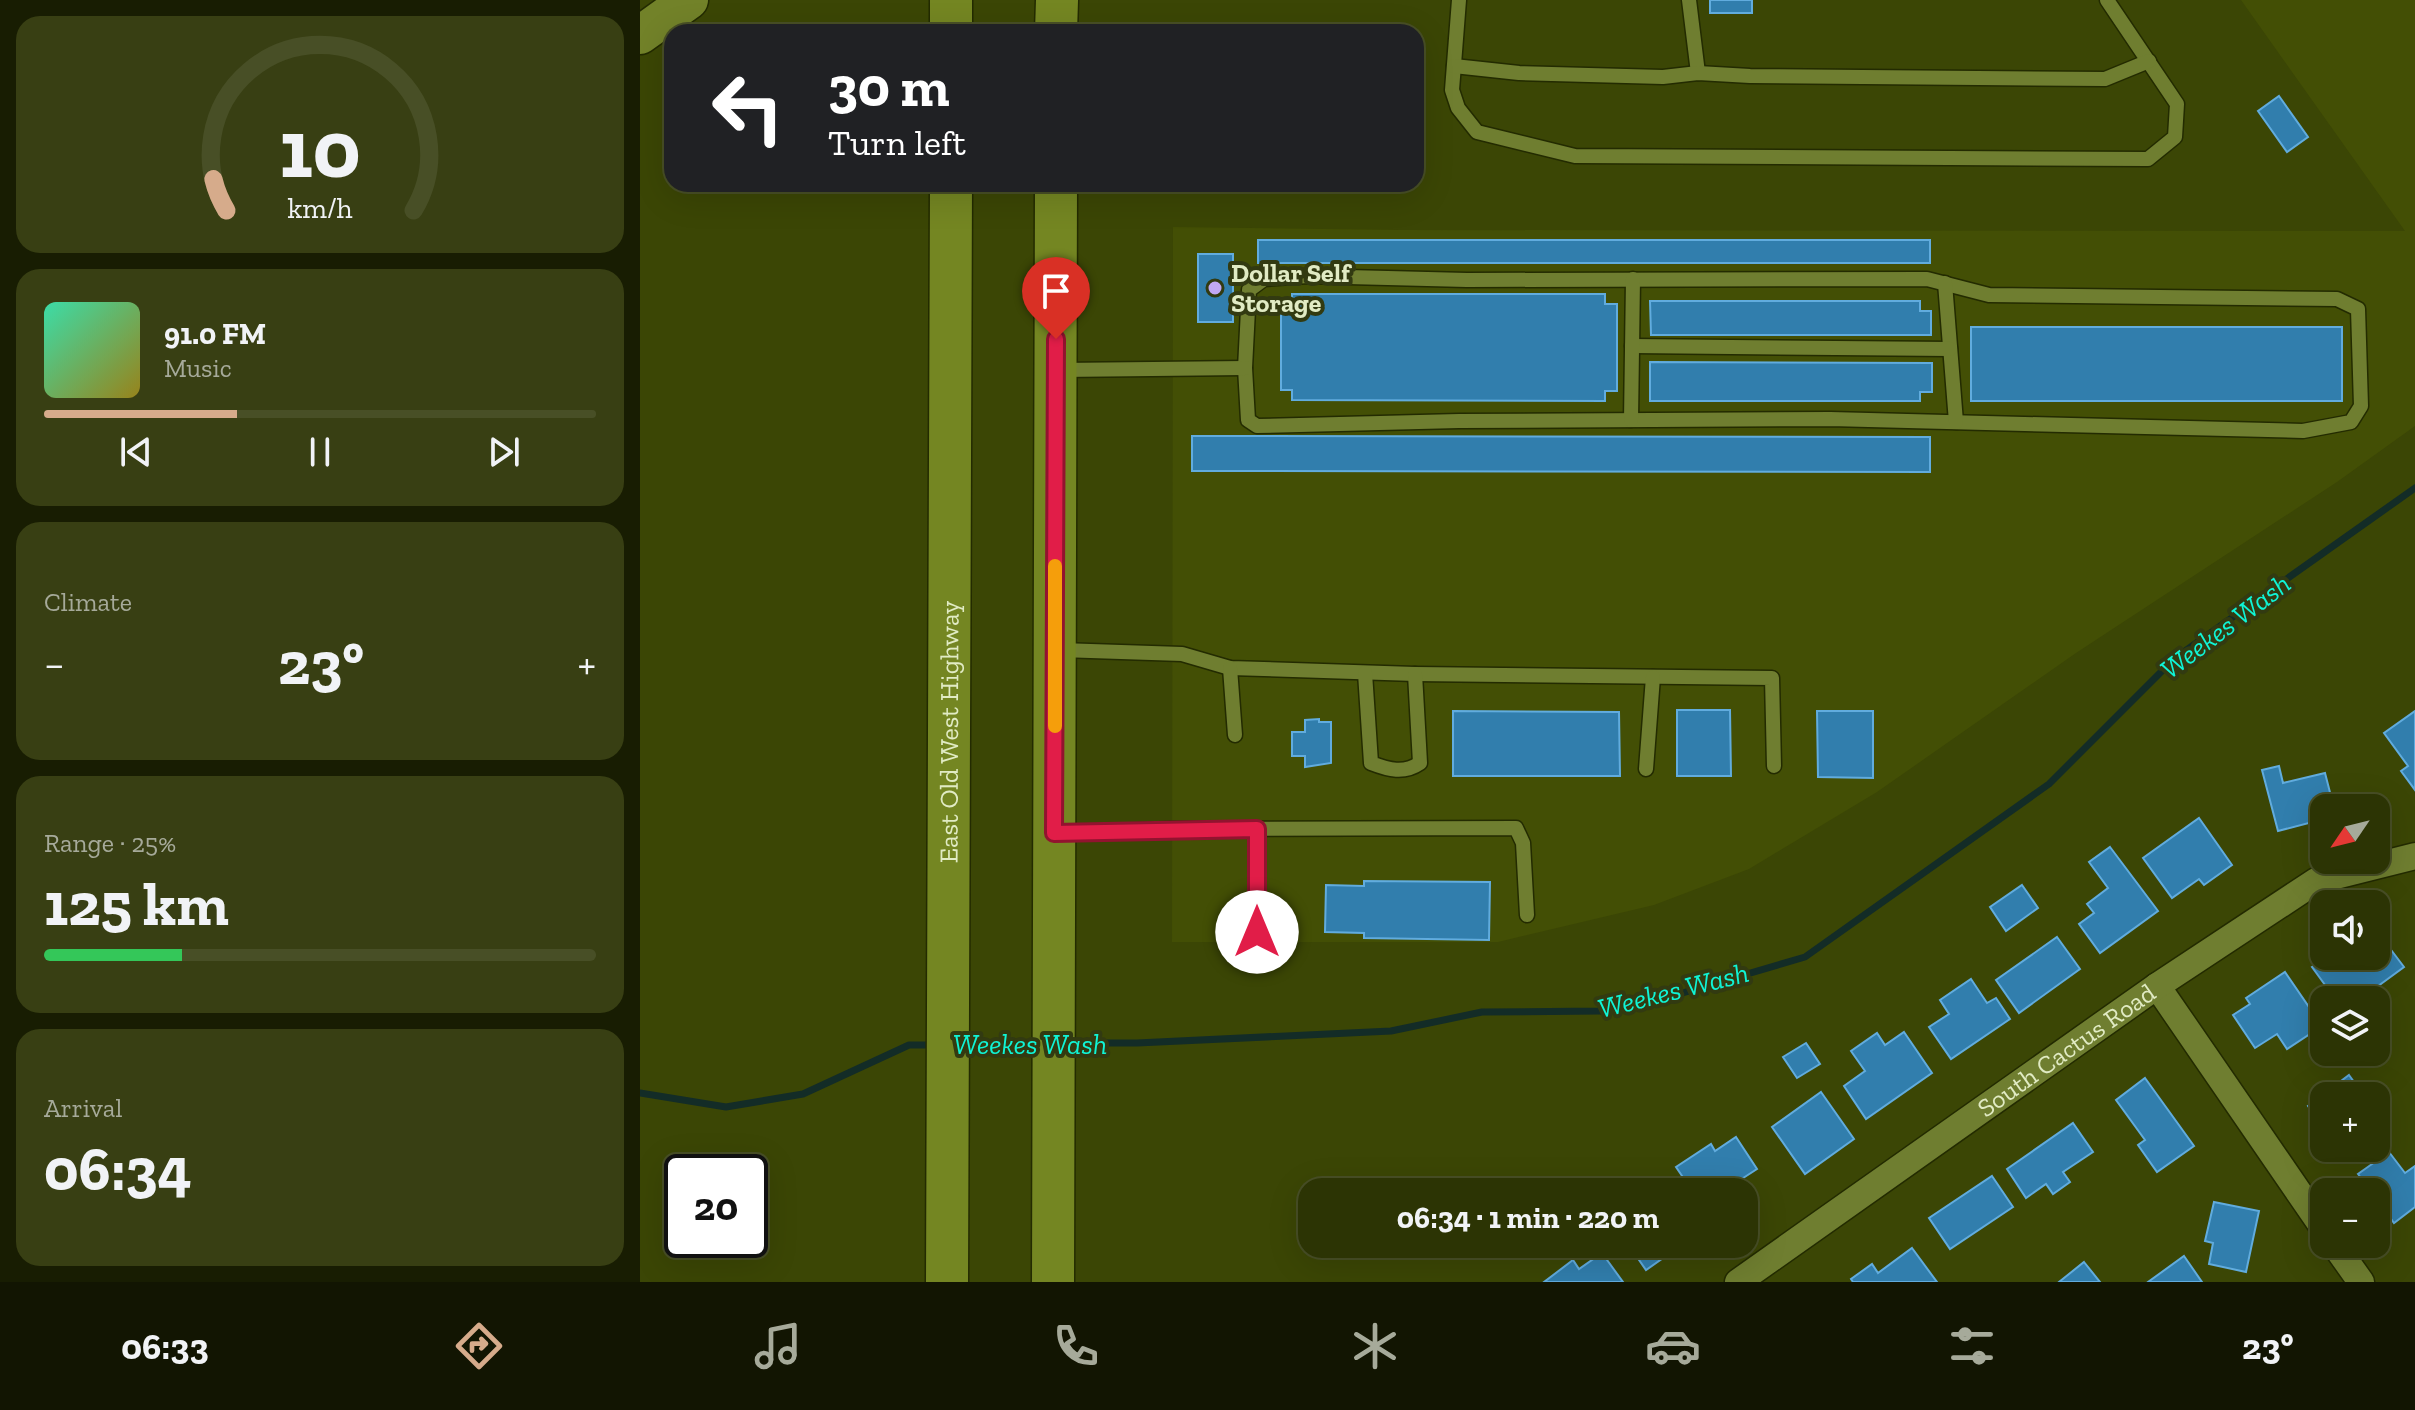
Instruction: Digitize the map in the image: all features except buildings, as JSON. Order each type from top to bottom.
[{"type":"main road","points":[[640,35],[689,0]]},
{"type":"main road","points":[[951,0],[951,24]]},
{"type":"main road","points":[[1056,24],[1057,0]]},
{"type":"main road","name":"East Old West Highway","points":[[947,1282],[951,192]]},
{"type":"main road","points":[[1053,1282],[1056,192]]},
{"type":"street","name":"South Cactus Road","points":[[1738,1282],[2157,986],[2316,881],[2415,856]]},
{"type":"street","points":[[2157,986],[2310,1209]]},
{"type":"street","points":[[2340,1258],[2347,1277]]},
{"type":"lane","points":[[1459,0],[1452,90],[1458,108],[1477,132],[1575,156],[2148,159],[2175,137],[2177,104],[2107,0]]},
{"type":"lane","points":[[1689,0],[1698,73]]},
{"type":"lane","points":[[1454,66],[1519,73],[1663,77],[1698,73],[2105,79],[2149,61]]},
{"type":"lane","points":[[1308,276],[1467,280],[1927,279],[1945,283],[1989,295],[2337,299],[2358,309],[2361,406],[2351,422],[2303,431],[1830,419],[1257,426],[1248,420],[1245,368],[1249,290],[1264,279],[1308,276]]},
{"type":"lane","points":[[1631,420],[1633,279]]},
{"type":"lane","points":[[1945,283],[1956,422]]},
{"type":"lane","points":[[1632,346],[1950,349]]},
{"type":"lane","points":[[1056,370],[1245,368]]},
{"type":"lane","points":[[1055,650],[1182,654],[1230,668],[1415,674],[1772,678],[1774,766]]},
{"type":"lane","points":[[1230,668],[1235,735]]},
{"type":"lane","points":[[1365,673],[1371,763],[1388,769],[1410,770],[1420,763],[1415,674]]},
{"type":"lane","points":[[1646,769],[1653,677]]},
{"type":"lane","points":[[1054,833],[1516,828],[1523,843],[1527,915]]},
{"type":"lane","points":[[1257,829],[1257,932]]},
{"type":"shaded area","points":[[2241,0],[2415,0],[2415,426],[2337,482],[2076,653],[1877,792],[1749,869],[1654,905],[1498,942],[1172,942],[1173,227],[2405,231]]},
{"type":"waterway","name":"Weekes Wash","points":[[1065,1043],[1137,1043],[1391,1031],[1482,1012],[1600,1011],[1679,994],[1805,957],[2049,784],[2175,658],[2415,488]]},
{"type":"waterway","name":"Weekes Wash","points":[[961,1044],[1040,1044]]},
{"type":"waterway","name":"Weekes Wash","points":[[640,1093],[726,1107],[803,1094],[909,1045],[936,1045]]},
{"type":"slow traffic","points":[[1055,566],[1055,726]]},
{"type":"place","name":"Dollar Self Storage","points":[[1215,288]]},
{"type":"route","points":[[1056,339],[1054,833],[1257,829],[1257,932]]}]
